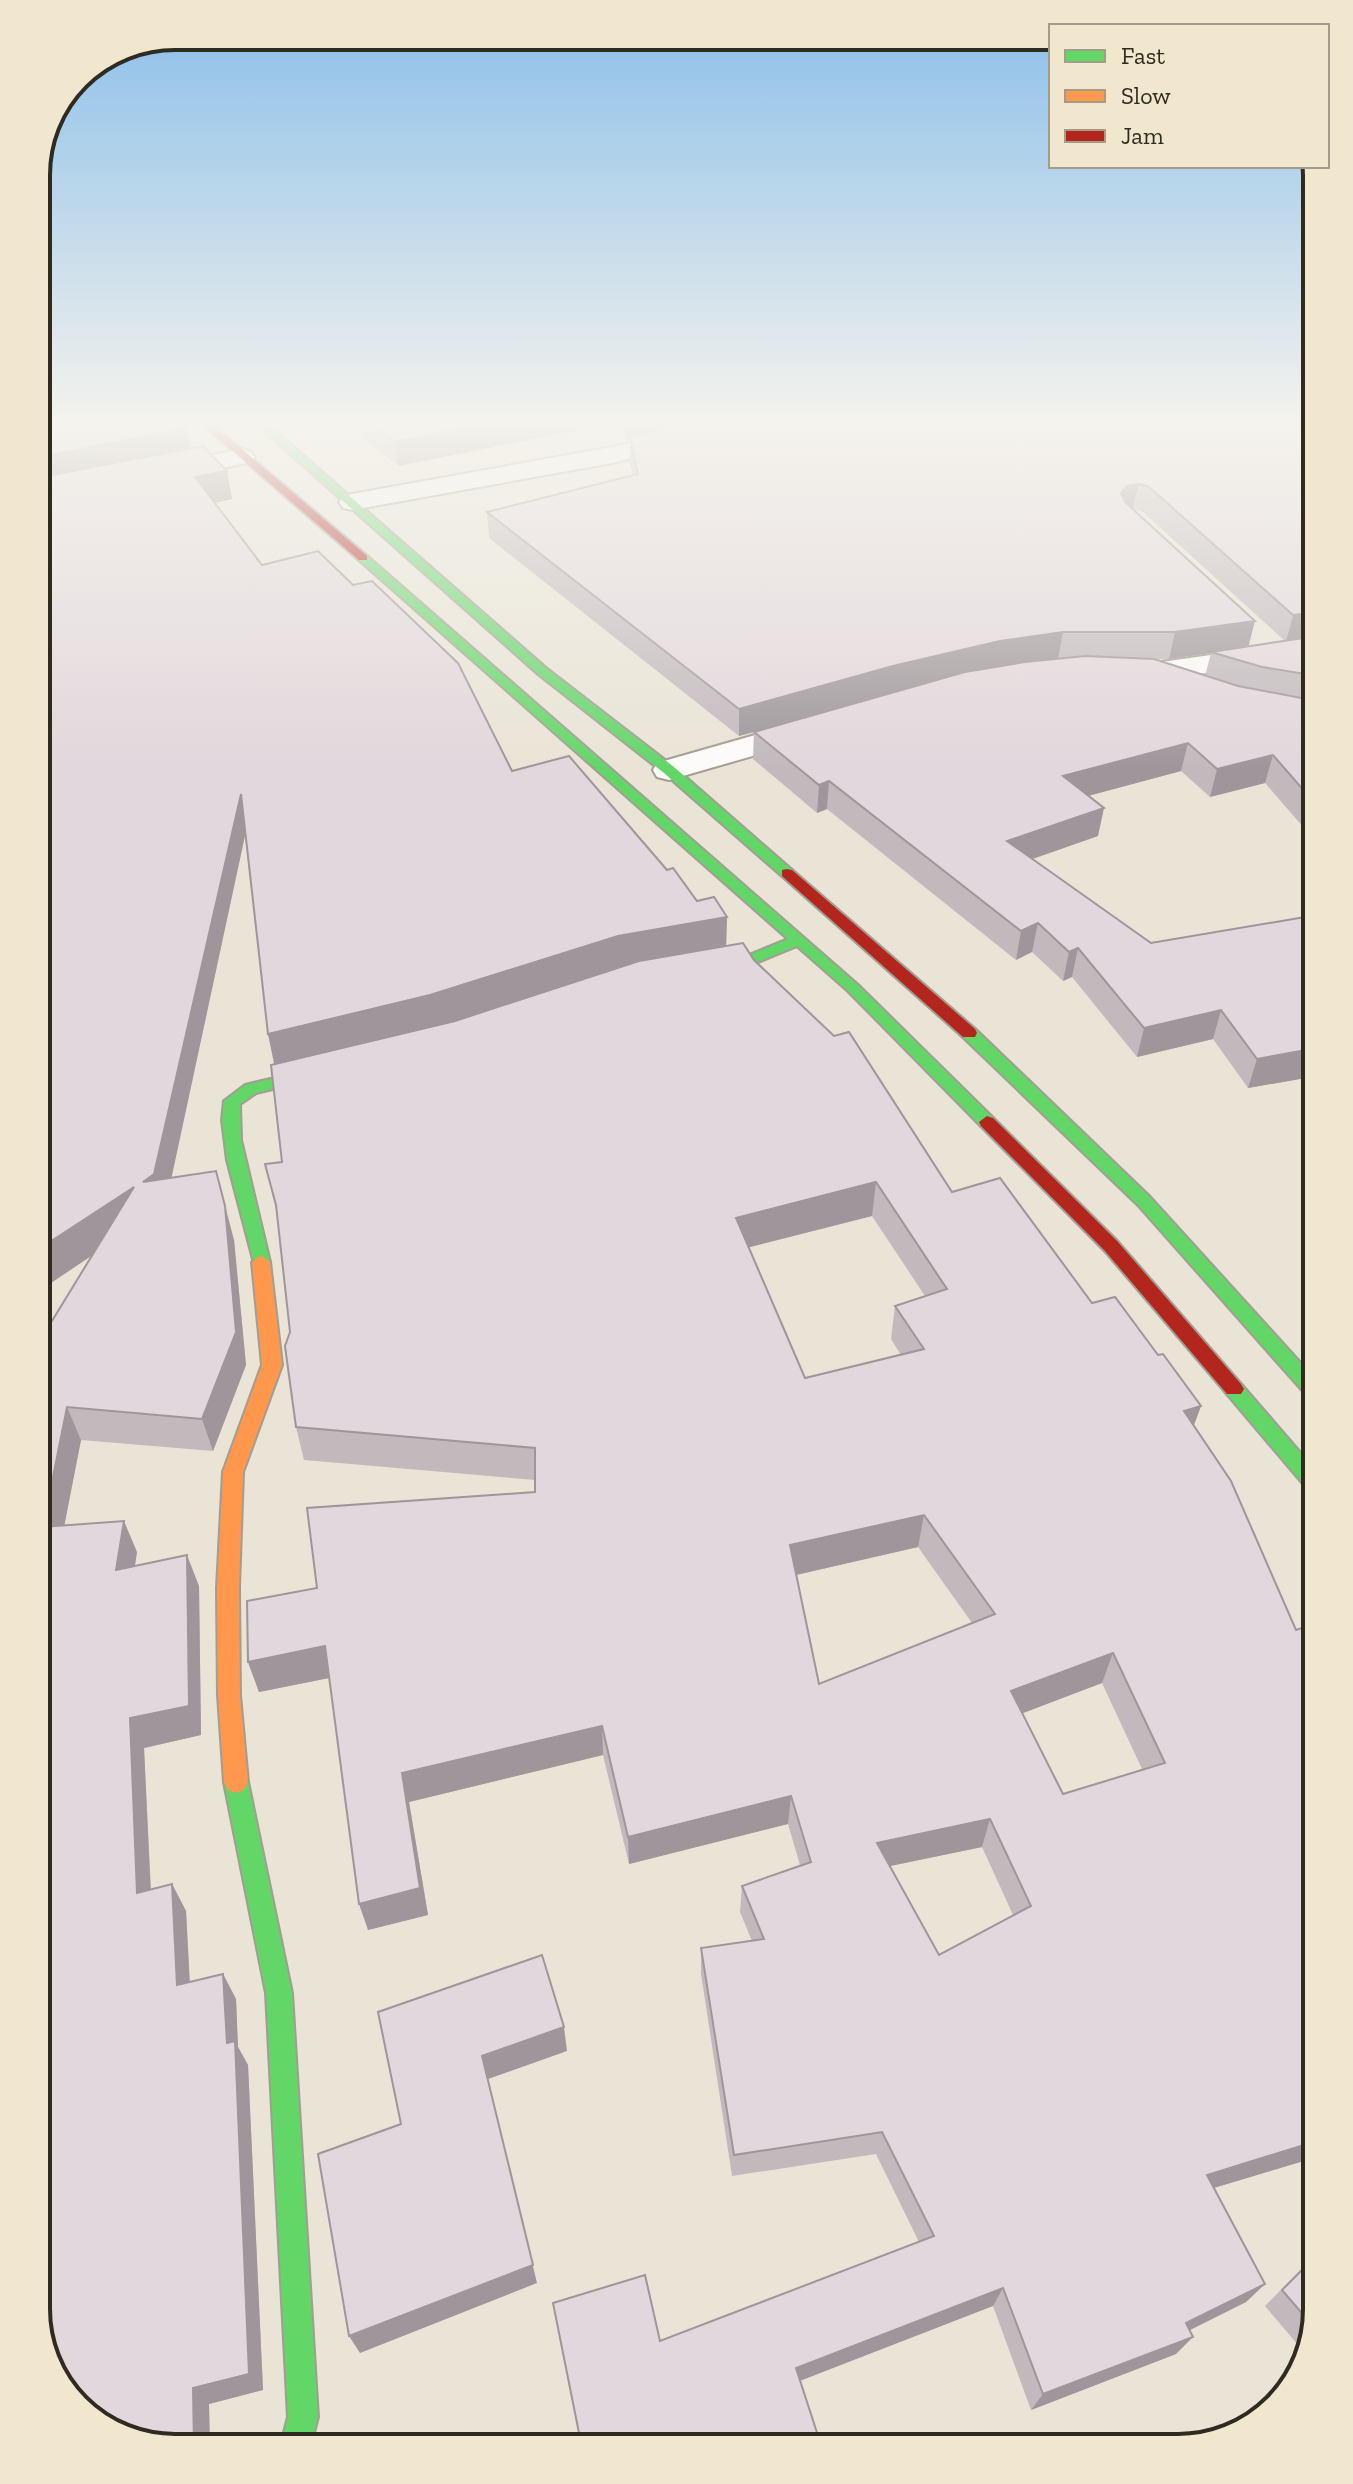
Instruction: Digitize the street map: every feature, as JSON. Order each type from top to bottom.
[{"type":"street","points":[[340,538],[799,940],[956,1088],[1111,1246],[1303,1470]]},
{"type":"street","points":[[392,538],[542,671],[669,770],[949,1014],[1133,1190],[1303,1378]]},
{"type":"street","points":[[1087,668],[1147,673],[1284,654],[1255,634]]},
{"type":"street","points":[[1147,673],[1201,693]]},
{"type":"street","points":[[669,770],[839,721]]},
{"type":"street","points":[[678,972],[753,959],[799,940]]},
{"type":"street","points":[[299,2434],[303,2417],[279,1993],[237,1797],[229,1695],[228,1588],[233,1472],[272,1365],[259,1239],[228,1123],[232,1101],[251,1089],[355,1064]]},
{"type":"building","points":[[50,538],[241,538],[262,565],[318,551],[353,585],[372,581],[458,663],[512,771],[569,756],[667,870],[673,868],[697,901],[714,897],[727,917],[618,936],[430,995],[268,1034],[241,794],[154,1174],[143,1182],[216,1171],[225,1206],[236,1332],[202,1419],[67,1407],[50,1492],[50,1324],[134,1187],[50,1242]]},
{"type":"building","points":[[520,538],[1164,538],[1255,621],[1175,632],[1063,632],[1000,641],[893,666],[739,709]]},
{"type":"building","points":[[1206,538],[1303,538],[1303,614],[1293,615]]},
{"type":"building","points":[[1303,638],[1303,674],[1262,667],[1211,652]]},
{"type":"building","points":[[1085,656],[1154,659],[1238,686],[1303,698],[1303,790],[1273,755],[1217,769],[1188,743],[1063,776],[1104,808],[1007,841],[1151,943],[1303,917],[1303,1051],[1257,1059],[1221,1010],[1144,1028],[1078,948],[1069,952],[1038,923],[1021,931],[829,781],[819,785],[754,732],[965,672]]},
{"type":"building","points":[[743,943],[754,960],[834,1036],[849,1032],[952,1192],[1000,1178],[1092,1303],[1115,1297],[1201,1406],[1184,1411],[1231,1481],[1296,1630],[1303,1628],[1303,2145],[1207,2175],[1265,2284],[1186,2323],[1193,2337],[1043,2394],[1003,2288],[796,2368],[817,2434],[579,2434],[553,2303],[645,2275],[660,2341],[934,2236],[882,2132],[734,2155],[701,1948],[764,1939],[742,1886],[811,1862],[791,1796],[628,1837],[602,1726],[402,1773],[420,1888],[359,1904],[325,1646],[248,1662],[247,1601],[317,1588],[307,1508],[535,1492],[535,1448],[296,1427],[285,1346],[290,1332],[276,1205],[265,1164],[282,1162],[271,1065],[455,1021],[639,961]],"holes":[[[876,1182],[947,1289],[895,1306],[924,1349],[805,1378],[736,1218]],[[924,1515],[995,1614],[819,1684],[790,1545]],[[1113,1653],[1165,1763],[1063,1794],[1011,1691]],[[990,1819],[1031,1906],[939,1955],[877,1843]]]},
{"type":"building","points":[[124,1521],[116,1570],[187,1555],[189,1706],[130,1718],[137,1893],[172,1884],[177,1985],[223,1974],[227,2043],[235,2041],[249,2374],[193,2388],[194,2434],[151,2432],[127,2424],[99,2408],[76,2385],[60,2357],[52,2333],[50,1526]]},
{"type":"building","points":[[542,1955],[564,2027],[482,2056],[533,2265],[349,2336],[318,2154],[401,2124],[378,2012]]},
{"type":"building","points":[[1303,2269],[1303,2314],[1282,2290]]},
{"type":"traffic: fast","points":[[391,538],[542,671],[669,770],[787,873]]},
{"type":"traffic: fast","points":[[363,558],[853,988],[987,1122]]},
{"type":"traffic: fast","points":[[693,970],[753,959],[799,940]]},
{"type":"traffic: fast","points":[[969,1033],[1144,1201],[1303,1378]]},
{"type":"traffic: fast","points":[[261,1262],[232,1140],[232,1101],[251,1089],[330,1070]]},
{"type":"traffic: fast","points":[[1234,1389],[1303,1470]]},
{"type":"traffic: fast","points":[[236,1782],[279,1993],[303,2417],[299,2434]]},
{"type":"traffic: slow","points":[[236,1782],[229,1695],[228,1588],[233,1472],[272,1365],[261,1262]]},
{"type":"traffic: jam","points":[[340,538],[363,558]]},
{"type":"traffic: jam","points":[[787,873],[969,1033]]},
{"type":"traffic: jam","points":[[987,1122],[1111,1246],[1234,1389]]}]
